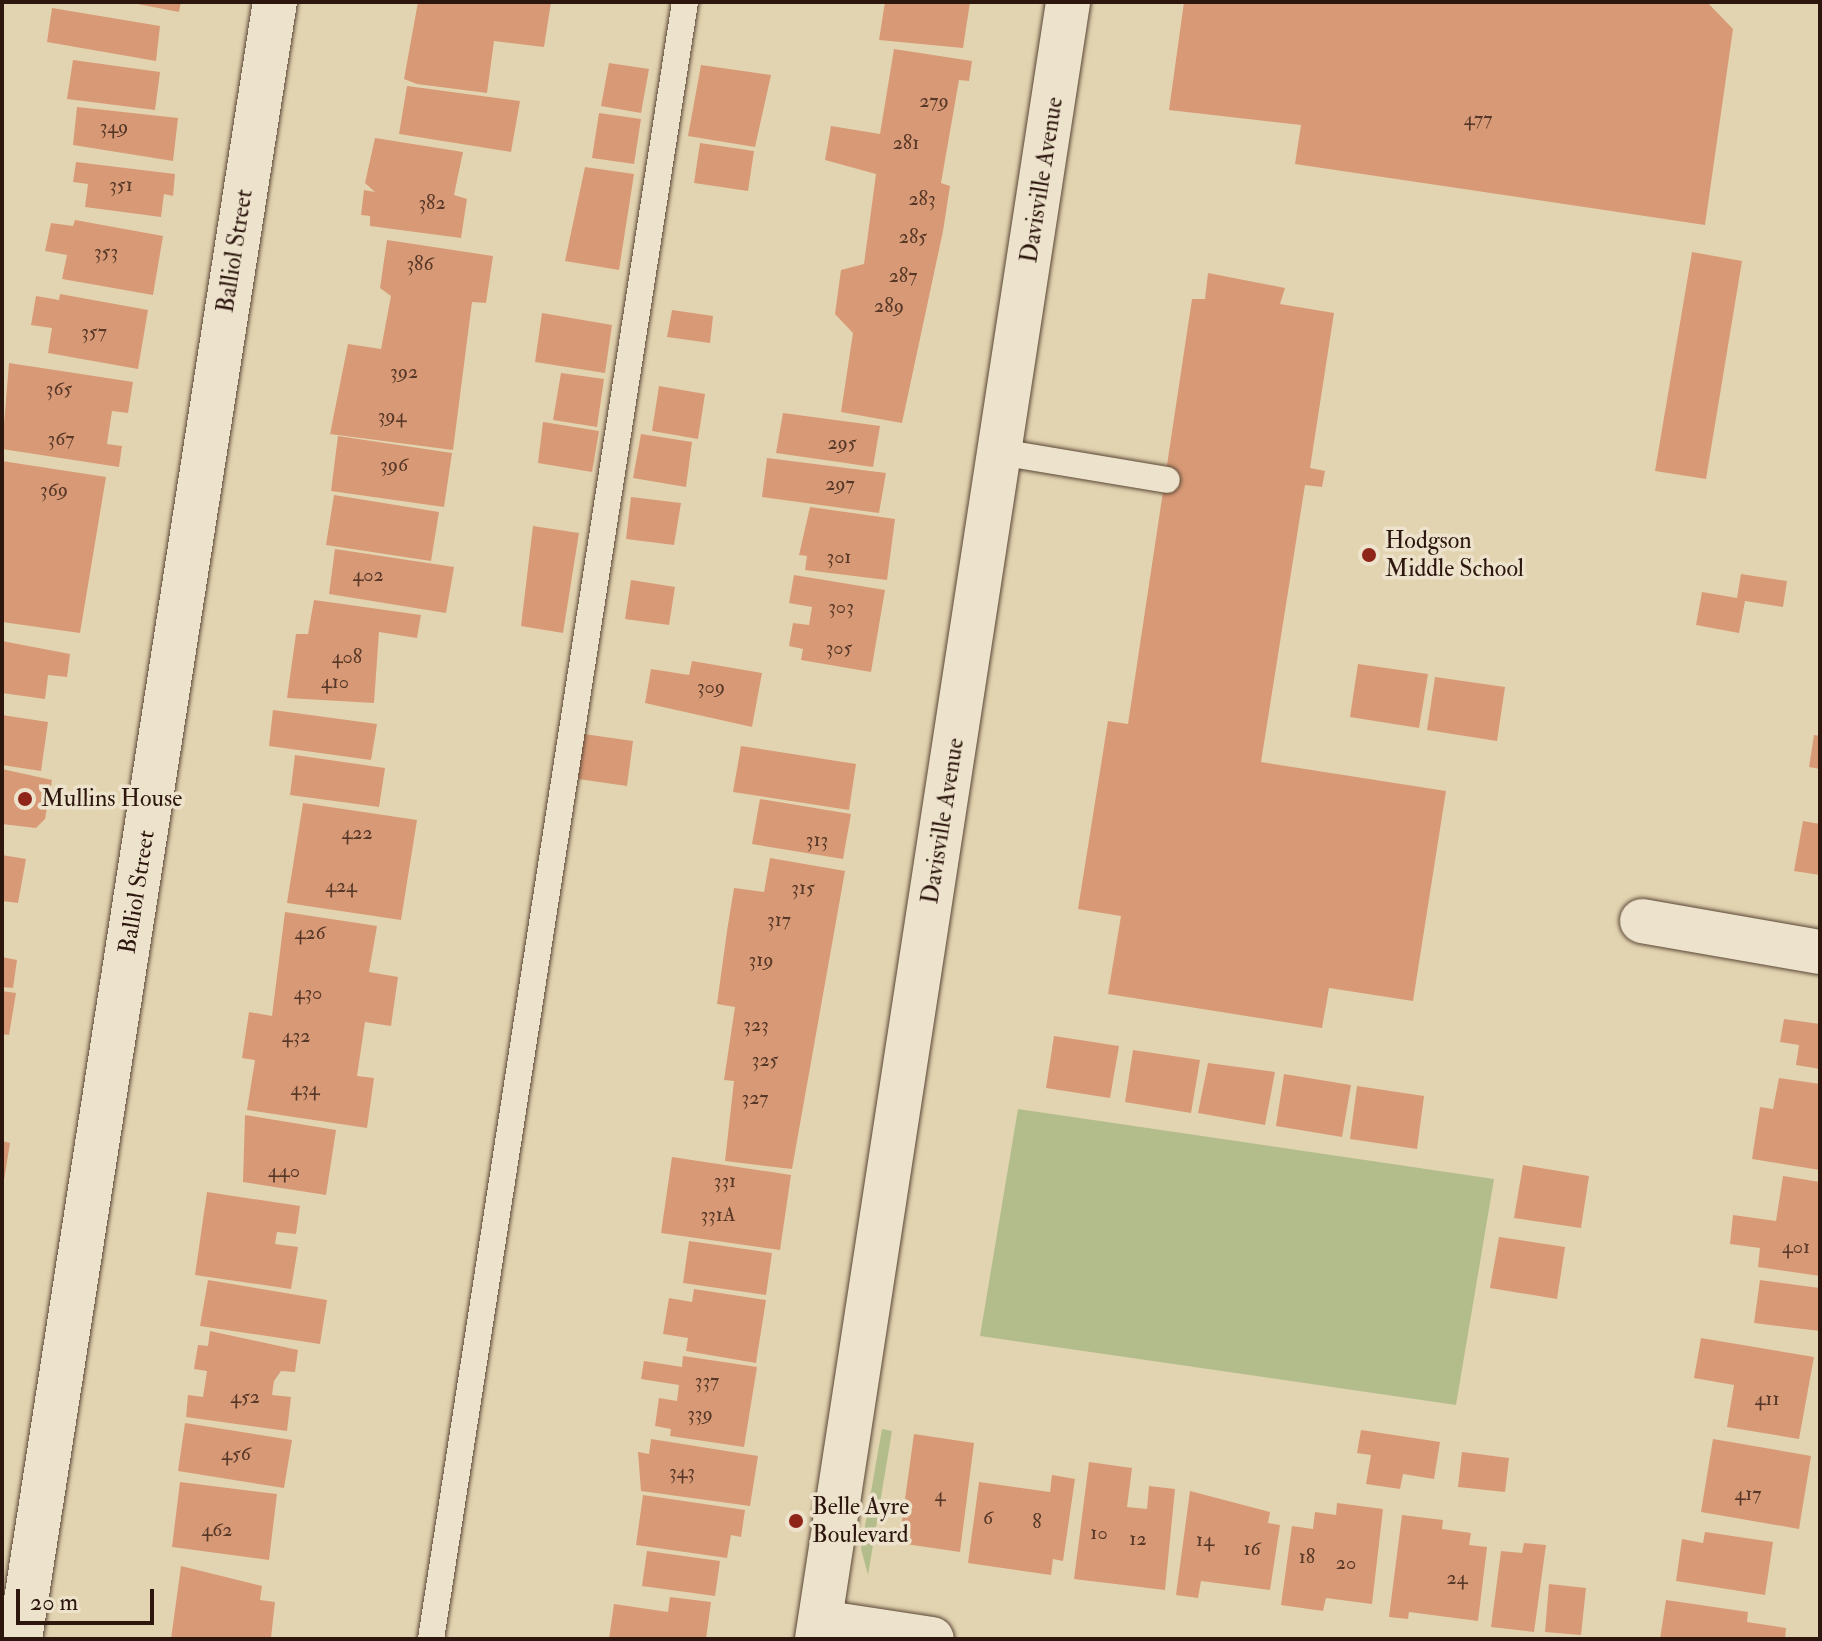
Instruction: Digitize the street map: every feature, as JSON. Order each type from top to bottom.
[{"type":"street","name":"Balliol Street","points":[[20,1639],[275,2]]},
{"type":"street","name":"Davisville Avenue","points":[[818,1630],[1068,2]]},
{"type":"street","points":[[1642,921],[1820,952]]},
{"type":"street","points":[[818,1630],[932,1639]]},
{"type":"lane","points":[[431,1639],[685,2]]},
{"type":"lane","points":[[1000,452],[1167,480]]},
{"type":"green space","points":[[1018,1109],[1494,1179],[1456,1405],[980,1336]]},
{"type":"green space","points":[[882,1429],[892,1431],[868,1575],[861,1549]]},
{"type":"building","points":[[127,2],[181,2],[179,12]]},
{"type":"building","points":[[418,2],[551,2],[544,47],[494,41],[487,93],[417,84],[404,79]]},
{"type":"building","points":[[885,2],[970,2],[963,48],[879,40]]},
{"type":"building","points":[[1184,2],[1707,2],[1733,29],[1705,225],[1295,164],[1301,125],[1169,110]]},
{"type":"building","points":[[52,8],[160,26],[156,61],[47,42]]},
{"type":"building","points":[[894,49],[972,61],[969,81],[959,80],[941,183],[950,186],[943,231],[902,423],[841,412],[853,333],[835,314],[841,270],[864,264],[876,174],[825,160],[831,126],[880,134]]},
{"type":"building","points":[[73,60],[160,72],[155,110],[67,99]]},
{"type":"building","points":[[609,63],[649,69],[641,113],[601,106]]},
{"type":"building","points":[[701,65],[771,75],[755,147],[688,136]]},
{"type":"building","points":[[407,86],[520,101],[511,152],[399,134]]},
{"type":"building","points":[[77,107],[178,118],[173,161],[73,145]]},
{"type":"building","points":[[599,113],[641,119],[634,164],[592,158]]},
{"type":"building","points":[[375,138],[463,152],[454,195],[467,199],[461,238],[370,226],[370,216],[361,215],[364,190],[375,192],[365,183]]},
{"type":"building","points":[[700,143],[754,151],[748,191],[694,183]]},
{"type":"building","points":[[76,162],[175,174],[173,196],[164,194],[161,217],[85,207],[88,184],[73,182]]},
{"type":"building","points":[[585,167],[634,174],[619,270],[565,261]]},
{"type":"building","points":[[75,220],[163,236],[153,295],[62,279],[67,255],[45,251],[51,223],[73,226]]},
{"type":"building","points":[[387,240],[493,256],[486,303],[472,302],[453,450],[330,434],[348,344],[381,349],[391,296],[380,288]]},
{"type":"building","points":[[1692,252],[1742,261],[1706,479],[1655,471]]},
{"type":"building","points":[[1208,273],[1285,288],[1280,304],[1334,313],[1310,468],[1325,471],[1322,487],[1305,485],[1261,762],[1446,791],[1413,1001],[1329,988],[1322,1028],[1108,994],[1121,916],[1078,909],[1108,721],[1128,724],[1192,299],[1205,299]]},
{"type":"building","points":[[60,294],[148,310],[138,369],[48,353],[52,328],[31,325],[36,296],[59,300]]},
{"type":"building","points":[[672,310],[713,316],[710,343],[667,337]]},
{"type":"building","points":[[542,313],[612,325],[605,373],[535,362]]},
{"type":"building","points":[[9,363],[133,382],[128,413],[112,411],[107,444],[122,446],[119,467],[2,449]]},
{"type":"building","points":[[561,373],[604,379],[597,427],[553,420]]},
{"type":"building","points":[[659,386],[705,394],[698,439],[652,431]]},
{"type":"building","points":[[783,413],[880,426],[873,467],[776,453]]},
{"type":"building","points":[[543,422],[599,431],[592,472],[538,463]]},
{"type":"building","points":[[641,434],[692,442],[686,487],[633,478]]},
{"type":"building","points":[[338,436],[452,453],[444,507],[331,491]]},
{"type":"building","points":[[767,458],[886,473],[879,513],[762,497]]},
{"type":"building","points":[[2,461],[106,477],[80,633],[2,622]]},
{"type":"building","points":[[334,495],[439,512],[431,561],[326,545]]},
{"type":"building","points":[[631,497],[681,503],[674,545],[626,539]]},
{"type":"building","points":[[810,507],[895,519],[887,580],[805,570],[807,556],[799,555]]},
{"type":"building","points":[[533,526],[579,533],[563,633],[521,626]]},
{"type":"building","points":[[335,549],[454,567],[446,613],[329,594]]},
{"type":"building","points":[[1741,574],[1787,581],[1783,607],[1745,601],[1739,633],[1696,625],[1702,592],[1737,598]]},
{"type":"building","points":[[794,575],[885,590],[871,672],[801,660],[803,649],[789,646],[793,623],[809,625],[812,607],[789,603]]},
{"type":"building","points":[[631,580],[675,587],[669,625],[625,619]]},
{"type":"building","points":[[314,600],[421,615],[417,638],[379,632],[374,703],[287,698],[296,634],[308,634]]},
{"type":"building","points":[[2,641],[70,654],[67,677],[48,675],[45,699],[2,693]]},
{"type":"building","points":[[692,661],[762,673],[752,727],[645,703],[651,669],[689,675]]},
{"type":"building","points":[[1358,664],[1428,674],[1419,728],[1350,717]]},
{"type":"building","points":[[1435,677],[1505,687],[1497,741],[1427,730]]},
{"type":"building","points":[[273,710],[377,724],[371,760],[269,746]]},
{"type":"building","points":[[2,715],[48,722],[41,771],[2,765]]},
{"type":"building","points":[[584,734],[633,741],[627,786],[578,779]]},
{"type":"building","points":[[1814,735],[1820,736],[1820,769],[1809,767]]},
{"type":"building","points":[[741,746],[856,764],[849,810],[733,792]]},
{"type":"building","points":[[295,755],[385,768],[379,807],[290,795]]},
{"type":"building","name":"Mullins House","points":[[2,769],[52,780],[45,819],[36,828],[2,824]]},
{"type":"building","points":[[760,799],[851,814],[843,859],[752,844]]},
{"type":"building","points":[[303,803],[417,820],[401,920],[287,903]]},
{"type":"building","points":[[1803,821],[1820,824],[1820,875],[1794,871]]},
{"type":"building","points":[[2,855],[26,859],[18,903],[2,901]]},
{"type":"building","points":[[770,858],[845,871],[792,1169],[725,1161],[734,1081],[724,1080],[735,1007],[717,1004],[727,931],[734,888],[764,892]]},
{"type":"building","points":[[285,912],[377,926],[369,972],[398,977],[391,1026],[365,1022],[357,1076],[374,1078],[367,1128],[247,1110],[255,1060],[242,1058],[249,1012],[272,1016]]},
{"type":"building","points":[[2,957],[17,960],[13,988],[2,987]]},
{"type":"building","points":[[2,991],[16,993],[9,1035],[2,1034]]},
{"type":"building","points":[[1784,1019],[1820,1024],[1820,1069],[1796,1065],[1799,1045],[1780,1042]]},
{"type":"building","points":[[1054,1036],[1119,1046],[1110,1098],[1046,1088]]},
{"type":"building","points":[[1133,1050],[1200,1060],[1191,1113],[1125,1102]]},
{"type":"building","points":[[1208,1063],[1275,1072],[1265,1125],[1198,1113]]},
{"type":"building","points":[[1284,1074],[1351,1085],[1342,1137],[1276,1126]]},
{"type":"building","points":[[1779,1078],[1820,1084],[1820,1170],[1752,1159],[1760,1107],[1773,1109]]},
{"type":"building","points":[[1357,1086],[1424,1096],[1417,1149],[1350,1139]]},
{"type":"building","points":[[245,1115],[336,1130],[326,1195],[243,1182]]},
{"type":"building","points":[[2,1141],[10,1143],[4,1180],[2,1180]]},
{"type":"building","points":[[672,1157],[791,1175],[780,1250],[661,1233]]},
{"type":"building","points":[[1523,1165],[1589,1176],[1581,1228],[1514,1218]]},
{"type":"building","points":[[1783,1176],[1820,1182],[1820,1276],[1758,1267],[1760,1248],[1730,1244],[1733,1215],[1776,1221]]},
{"type":"building","points":[[207,1192],[300,1206],[296,1234],[277,1232],[275,1244],[298,1247],[291,1289],[195,1275]]},
{"type":"building","points":[[1499,1237],[1565,1247],[1557,1299],[1490,1288]]},
{"type":"building","points":[[689,1241],[772,1253],[766,1295],[683,1283]]},
{"type":"building","points":[[208,1280],[327,1300],[320,1344],[200,1326]]},
{"type":"building","points":[[1760,1280],[1820,1288],[1820,1331],[1754,1323]]},
{"type":"building","points":[[694,1289],[766,1300],[756,1363],[686,1351],[688,1338],[663,1334],[669,1298],[692,1302]]},
{"type":"building","points":[[210,1331],[298,1350],[295,1372],[281,1371],[274,1381],[272,1395],[291,1397],[287,1431],[186,1417],[188,1395],[203,1397],[207,1371],[194,1369],[198,1345],[208,1346]]},
{"type":"building","points":[[1701,1338],[1814,1357],[1799,1439],[1727,1427],[1734,1385],[1694,1378]]},
{"type":"building","points":[[683,1356],[757,1367],[744,1447],[670,1436],[671,1429],[655,1426],[659,1398],[677,1401],[679,1385],[641,1379],[644,1361],[682,1367]]},
{"type":"building","points":[[185,1423],[292,1440],[284,1488],[178,1471]]},
{"type":"building","points":[[1361,1430],[1440,1442],[1434,1479],[1403,1474],[1400,1489],[1366,1484],[1371,1455],[1357,1453]]},
{"type":"building","points":[[914,1434],[974,1443],[960,1552],[899,1543]]},
{"type":"building","points":[[651,1439],[758,1456],[750,1506],[641,1491],[638,1452],[649,1454]]},
{"type":"building","points":[[1713,1439],[1811,1456],[1799,1529],[1701,1512]]},
{"type":"building","points":[[1462,1452],[1509,1458],[1505,1492],[1458,1487]]},
{"type":"building","points":[[1089,1462],[1132,1468],[1127,1507],[1147,1509],[1149,1486],[1175,1489],[1165,1590],[1074,1579]]},
{"type":"building","points":[[1052,1475],[1075,1479],[1063,1561],[1053,1559],[1051,1575],[968,1563],[979,1482],[1050,1492]]},
{"type":"building","points":[[180,1482],[277,1494],[269,1560],[172,1547]]},
{"type":"building","points":[[1190,1491],[1270,1512],[1268,1523],[1280,1525],[1270,1590],[1201,1581],[1198,1598],[1176,1595]]},
{"type":"building","points":[[643,1495],[745,1510],[741,1537],[731,1535],[727,1558],[636,1545]]},
{"type":"building","points":[[1337,1503],[1383,1509],[1372,1604],[1326,1598],[1323,1611],[1281,1605],[1292,1526],[1313,1529],[1315,1512],[1336,1515]]},
{"type":"building","points":[[1402,1515],[1443,1520],[1442,1529],[1471,1533],[1469,1545],[1487,1547],[1478,1621],[1409,1612],[1408,1619],[1389,1617]]},
{"type":"building","points":[[1705,1532],[1773,1542],[1765,1595],[1676,1581],[1682,1539],[1703,1543]]},
{"type":"building","points":[[1524,1543],[1546,1545],[1534,1632],[1491,1627],[1501,1551],[1522,1553]]},
{"type":"building","points":[[647,1551],[720,1561],[715,1596],[642,1586]]},
{"type":"building","points":[[181,1566],[262,1586],[260,1600],[275,1602],[271,1638],[171,1639]]},
{"type":"building","points":[[1549,1584],[1586,1588],[1581,1635],[1545,1632]]},
{"type":"building","points":[[670,1597],[711,1602],[706,1639],[609,1639],[614,1604],[668,1612]]},
{"type":"building","points":[[1666,1600],[1748,1612],[1747,1622],[1786,1628],[1785,1639],[1660,1639]]},
{"type":"place","name":"Hodgson Middle School","points":[[1369,555]]},
{"type":"place","name":"Mullins House","points":[[25,799]]},
{"type":"place","name":"Belle Ayre Boulevard","points":[[796,1521]]}]
